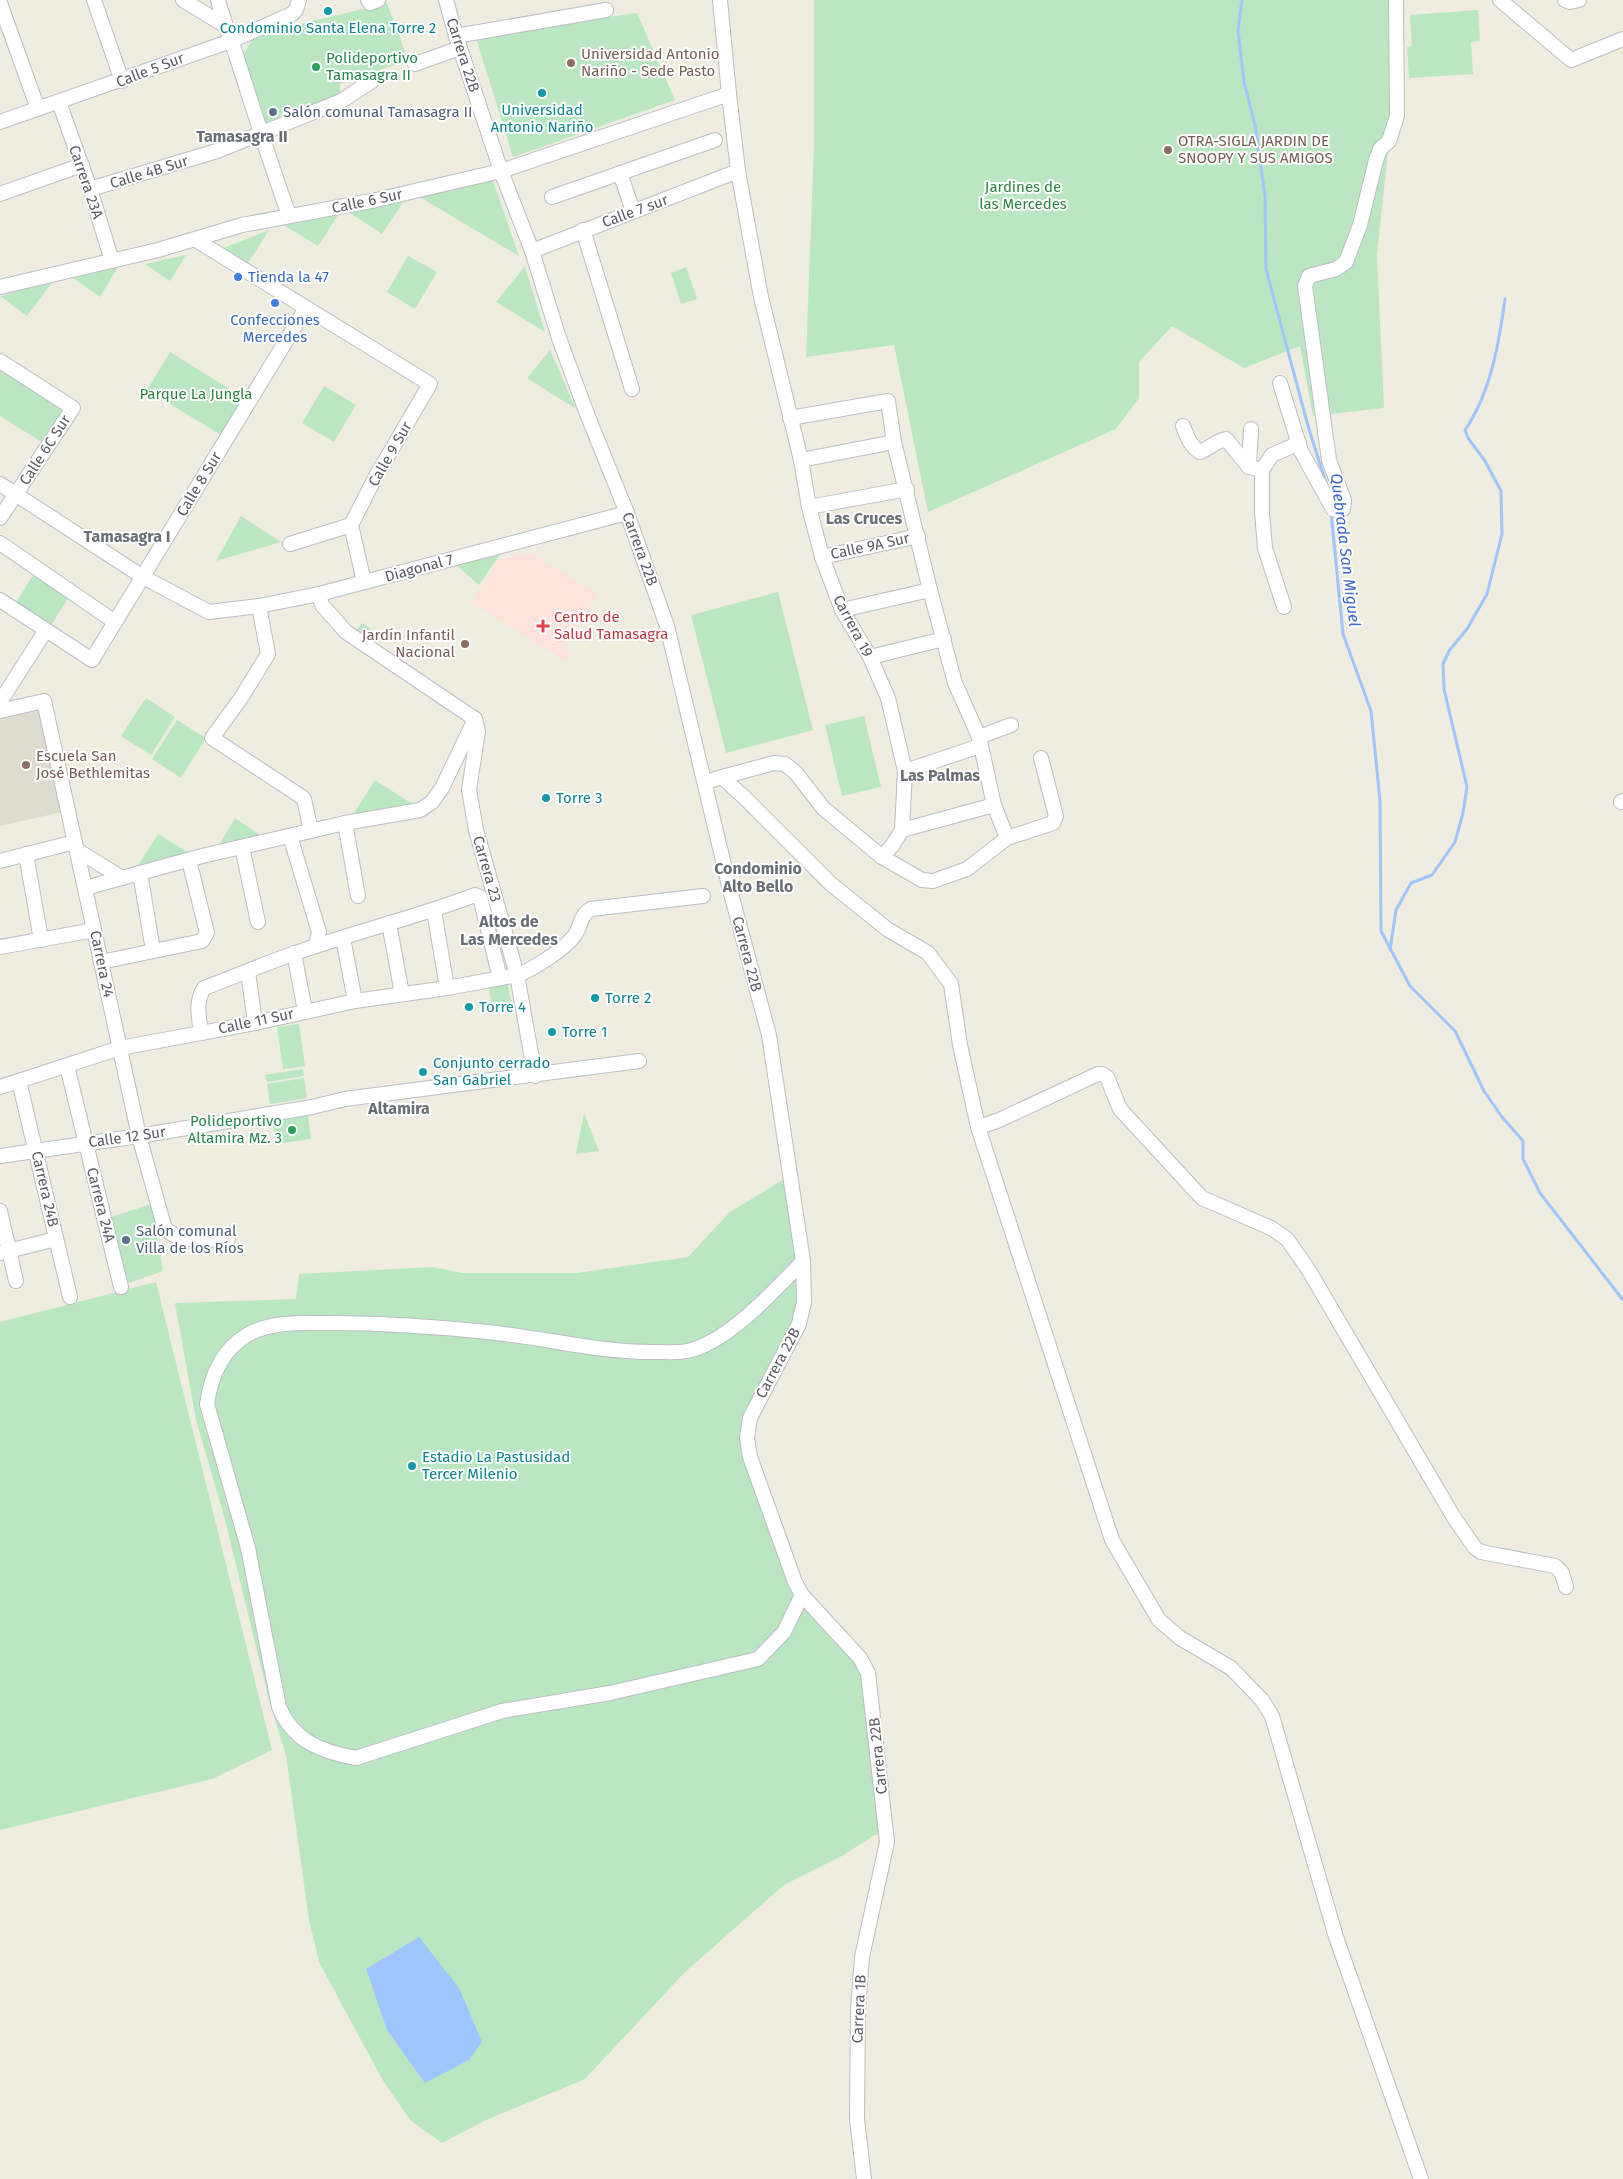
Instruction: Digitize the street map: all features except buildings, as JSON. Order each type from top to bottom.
[{"type":"street","points":[[94,0],[122,81]]},
{"type":"street","points":[[183,0],[224,25]]},
{"type":"street","points":[[218,0],[224,25],[231,41],[288,215]]},
{"type":"street","name":"Carrera 22B","points":[[446,0],[501,171],[532,251],[586,414],[627,513],[667,626],[706,782],[730,890],[769,1035],[803,1262],[804,1302],[799,1324],[750,1418],[747,1438],[750,1457],[795,1582],[802,1595],[860,1658],[868,1673],[887,1842]]},
{"type":"street","name":"Carrera 19","points":[[720,0],[738,171],[761,298],[822,557],[842,610],[870,657],[888,698],[905,772],[902,830]]},
{"type":"street","points":[[1280,382],[1301,451],[1333,509],[1339,511],[1343,509],[1344,500],[1329,460],[1305,286],[1310,276],[1336,269],[1346,262],[1360,226],[1380,149],[1388,141],[1394,130],[1397,116],[1396,0]]},
{"type":"street","points":[[1500,0],[1571,60],[1623,39]]},
{"type":"street","points":[[1565,0],[1570,2],[1579,0]]},
{"type":"street","points":[[0,3],[38,109]]},
{"type":"street","name":"Calle 5 Sur","points":[[0,122],[122,81],[231,41],[298,5]]},
{"type":"street","points":[[415,64],[458,42],[606,10]]},
{"type":"street","name":"Calle 4B Sur","points":[[90,189],[217,151],[341,101],[372,81]]},
{"type":"street","name":"Calle 6 Sur","points":[[0,287],[112,262],[196,240],[242,225],[376,200],[501,171],[729,94]]},
{"type":"street","name":"Carrera 23A","points":[[59,102],[90,189],[112,262]]},
{"type":"street","points":[[552,197],[715,140]]},
{"type":"street","points":[[0,194],[82,166]]},
{"type":"street","name":"Calle 7 sur","points":[[532,251],[633,210],[648,207],[738,171]]},
{"type":"street","points":[[620,173],[633,210]]},
{"type":"street","points":[[583,230],[632,389]]},
{"type":"street","points":[[196,240],[306,308]]},
{"type":"street","name":"Calle 9 Sur","points":[[306,308],[430,384],[375,478],[351,525]]},
{"type":"street","name":"Calle 8 Sur","points":[[46,630],[92,660],[306,308]]},
{"type":"street","name":"Calle 6C Sur","points":[[0,361],[73,408],[0,518]]},
{"type":"street","points":[[790,418],[888,401],[894,442],[955,683],[979,742],[994,805],[1007,838]]},
{"type":"street","points":[[1183,426],[1190,444],[1200,452],[1220,440],[1226,439],[1255,469]]},
{"type":"street","points":[[1251,429],[1262,512],[1264,548],[1284,607]]},
{"type":"street","points":[[800,460],[894,442]]},
{"type":"street","points":[[1255,469],[1272,455],[1299,443]]},
{"type":"street","points":[[0,484],[143,577]]},
{"type":"street","points":[[809,507],[906,489]]},
{"type":"street","name":"Diagonal 7","points":[[143,577],[209,612],[259,606],[319,594],[627,513]]},
{"type":"street","points":[[290,544],[351,525],[364,582]]},
{"type":"street","name":"Calle 9A Sur","points":[[822,557],[918,536]]},
{"type":"street","points":[[0,543],[115,622]]},
{"type":"street","points":[[842,610],[930,590]]},
{"type":"street","points":[[85,888],[189,860],[345,823],[420,810],[432,802],[442,788],[475,719],[346,632],[322,606],[319,594]]},
{"type":"street","points":[[0,600],[46,630],[0,702]]},
{"type":"street","points":[[259,606],[268,654],[241,698],[212,738],[302,797],[311,831]]},
{"type":"street","points":[[870,657],[944,639]]},
{"type":"street","name":"Carrera 24","points":[[0,711],[44,701],[139,1136],[164,1226],[172,1235],[192,1239],[228,1239]]},
{"type":"street","name":"Carrera 23","points":[[475,719],[478,731],[469,790],[476,830],[517,976],[535,1076]]},
{"type":"street","points":[[905,772],[979,742],[1011,725]]},
{"type":"street","points":[[706,782],[774,763],[785,764],[796,773],[823,808],[882,857],[922,880],[933,881],[967,869],[1007,838],[1053,823],[1055,820],[1041,758]]},
{"type":"street","points":[[722,777],[831,884],[887,929],[928,953],[951,984],[960,1046],[978,1127],[1112,1540],[1159,1620],[1180,1638],[1231,1668],[1262,1700],[1272,1716],[1336,1937],[1421,2179]]},
{"type":"street","points":[[882,857],[902,830],[994,805]]},
{"type":"street","points":[[345,823],[358,896]]},
{"type":"street","points":[[290,836],[319,932],[316,946]]},
{"type":"street","points":[[0,861],[26,854],[76,846],[122,878]]},
{"type":"street","points":[[242,847],[258,922]]},
{"type":"street","points":[[26,854],[41,940]]},
{"type":"street","points":[[101,962],[202,941],[207,933],[189,860]]},
{"type":"street","points":[[140,873],[153,950]]},
{"type":"street","points":[[201,1033],[198,1005],[199,996],[204,988],[294,953],[434,911],[475,895],[480,897],[500,978]]},
{"type":"street","points":[[517,976],[527,972],[566,944],[575,935],[586,912],[592,909],[703,896]]},
{"type":"street","points":[[434,911],[447,988]]},
{"type":"street","points":[[389,923],[402,994]]},
{"type":"street","points":[[0,947],[94,930]]},
{"type":"street","points":[[343,938],[355,1001]]},
{"type":"street","points":[[294,953],[305,1011]]},
{"type":"street","points":[[248,972],[255,1024]]},
{"type":"street","name":"Calle 11 Sur","points":[[0,1087],[120,1048],[255,1024],[355,1001],[517,976]]},
{"type":"street","name":"Calle 12 Sur","points":[[0,1156],[139,1136],[312,1107],[345,1099],[472,1082],[535,1076],[639,1061]]},
{"type":"street","name":"Carrera 24A","points":[[67,1066],[121,1287]]},
{"type":"street","points":[[978,1127],[997,1121],[1098,1074],[1107,1077],[1120,1109],[1202,1198],[1271,1228],[1287,1239],[1308,1269],[1453,1516],[1475,1548],[1488,1554],[1555,1566],[1562,1572],[1566,1587]]},
{"type":"street","name":"Carrera 24B","points":[[19,1081],[70,1297]]},
{"type":"street","points":[[0,1211],[5,1252],[16,1281]]},
{"type":"street","points":[[5,1252],[56,1239]]},
{"type":"street","points":[[802,1595],[784,1632],[758,1658],[610,1693],[502,1711],[356,1758],[334,1754],[313,1746],[299,1736],[287,1722],[279,1707],[248,1548],[208,1404],[210,1383],[224,1355],[235,1343],[247,1335],[268,1327],[311,1323],[362,1323],[495,1333],[627,1353],[688,1351],[714,1340],[733,1326],[763,1301],[803,1262]]},
{"type":"street","name":"Carrera 1B","points":[[864,2179],[857,2119],[858,2009],[862,1957],[887,1842]]},
{"type":"shaded area","name":"Centro de Salud Tamasagra","points":[[531,553],[597,594],[563,649],[572,655],[567,662],[472,603],[499,560]]},
{"type":"shaded area","name":"Escuela San José Bethlemitas","points":[[42,709],[62,812],[0,826],[0,718]]},
{"type":"green space","name":"Jardines de las Mercedes","points":[[814,0],[1390,0],[1392,113],[1377,255],[1384,408],[1313,416],[1300,346],[1244,368],[1172,326],[1139,362],[1139,398],[1116,429],[928,512],[894,345],[806,357],[814,144]]},
{"type":"green space","name":"Polideportivo Tamasagra II","points":[[387,3],[408,60],[340,84],[340,94],[261,128],[241,58],[255,35]]},
{"type":"green space","points":[[1478,10],[1480,41],[1471,42],[1473,74],[1409,78],[1407,47],[1412,46],[1410,15]]},
{"type":"green space","name":"Universidad Antonio Nariño - Sede Pasto","points":[[637,13],[675,100],[513,157],[476,38],[491,33]]},
{"type":"green space","points":[[493,181],[519,256],[418,196]]},
{"type":"green space","points":[[407,196],[382,234],[347,211]]},
{"type":"green space","points":[[338,215],[318,246],[282,224]]},
{"type":"green space","points":[[269,230],[246,267],[221,249]]},
{"type":"green space","points":[[186,255],[170,281],[145,264]]},
{"type":"green space","points":[[408,256],[437,272],[415,309],[387,292]]},
{"type":"green space","points":[[118,267],[100,297],[73,278]]},
{"type":"green space","points":[[525,267],[545,332],[496,302]]},
{"type":"green space","points":[[686,267],[697,299],[681,304],[671,273]]},
{"type":"green space","points":[[53,281],[27,316],[0,296]]},
{"type":"green space","points":[[550,350],[576,409],[527,378]]},
{"type":"green space","name":"Parque La Jungla","points":[[170,352],[244,398],[221,435],[147,390]]},
{"type":"green space","points":[[0,365],[68,407],[45,444],[0,416]]},
{"type":"green space","points":[[324,386],[356,405],[334,442],[302,423]]},
{"type":"green space","points":[[241,516],[281,542],[216,561]]},
{"type":"green space","points":[[501,553],[479,585],[455,564]]},
{"type":"green space","points":[[36,570],[70,595],[50,627],[14,606]]},
{"type":"green space","points":[[778,592],[813,730],[726,753],[691,615]]},
{"type":"green space","points":[[362,623],[376,632],[374,639],[370,639],[366,634],[358,632],[357,629]]},
{"type":"green space","points":[[146,698],[175,717],[151,755],[121,736]]},
{"type":"green space","points":[[864,716],[881,787],[842,796],[825,725]]},
{"type":"green space","points":[[177,720],[206,738],[181,778],[152,759]]},
{"type":"green space","points":[[375,780],[417,807],[349,821]]},
{"type":"green space","points":[[235,818],[266,839],[215,852]]},
{"type":"green space","points":[[158,834],[194,856],[137,867]]},
{"type":"green space","points":[[507,980],[512,1007],[493,1011],[488,983]]},
{"type":"green space","points":[[299,1024],[305,1066],[283,1069],[277,1027]]},
{"type":"green space","points":[[303,1069],[304,1076],[267,1082],[265,1075]]},
{"type":"green space","points":[[304,1078],[307,1098],[270,1104],[267,1084]]},
{"type":"green space","points":[[584,1113],[599,1151],[576,1154]]},
{"type":"green space","name":"Polideportivo Altamira Mz. 3","points":[[308,1115],[311,1139],[276,1144],[272,1120]]},
{"type":"green space","points":[[791,1175],[804,1302],[747,1438],[795,1582],[860,1658],[886,1833],[873,1836],[842,1856],[784,1885],[685,1972],[585,2079],[486,2120],[442,2143],[410,2120],[382,2079],[319,1962],[309,1920],[286,1755],[270,1704],[224,1516],[196,1420],[175,1303],[296,1299],[299,1274],[432,1267],[462,1273],[577,1273],[688,1257],[730,1212]]},
{"type":"green space","points":[[152,1204],[163,1271],[123,1285],[107,1218]]},
{"type":"green space","points":[[156,1282],[272,1750],[212,1779],[0,1830],[0,1322]]},
{"type":"water","points":[[419,1937],[459,1988],[482,2042],[469,2060],[425,2083],[387,2030],[366,1969]]},
{"type":"waterway","name":"Quebrada San Miguel","points":[[1242,0],[1238,31],[1244,82],[1255,125],[1265,196],[1266,269],[1308,426],[1328,489]]},
{"type":"waterway","points":[[1390,950],[1396,910],[1411,883],[1432,875],[1455,842],[1463,813],[1467,787],[1444,689],[1443,664],[1449,651],[1467,629],[1487,594],[1502,534],[1501,491],[1465,430],[1488,383],[1497,350],[1505,299]]},
{"type":"waterway","name":"Quebrada San Miguel","points":[[1331,512],[1343,634],[1371,711],[1380,801],[1381,931],[1410,986],[1455,1031],[1484,1091],[1502,1117],[1523,1141],[1523,1159],[1540,1193],[1623,1300]]},
{"type":"place","name":"Condominio Santa Elena Torre 2","points":[[328,11]]},
{"type":"place","name":"Universidad Antonio Nariño - Sede Pasto","points":[[571,63]]},
{"type":"place","name":"Polideportivo Tamasagra II","points":[[316,67]]},
{"type":"place","name":"Universidad Antonio Nariño","points":[[542,93]]},
{"type":"place","name":"Salón comunal Tamasagra II","points":[[273,112]]},
{"type":"place","name":"OTRA-SIGLA JARDIN DE SNOOPY Y SUS AMIGOS","points":[[1168,150]]},
{"type":"place","name":"Tienda la 47","points":[[238,277]]},
{"type":"place","name":"Confecciones Mercedes","points":[[275,303]]},
{"type":"place","name":"Centro de Salud Tamasagra","points":[[543,626]]},
{"type":"place","name":"Jardín Infantil Nacional","points":[[465,644]]},
{"type":"place","name":"Escuela San José Bethlemitas","points":[[26,765]]},
{"type":"place","name":"Torre 3","points":[[546,798]]},
{"type":"place","name":"Torre 2","points":[[595,998]]},
{"type":"place","name":"Torre 4","points":[[469,1007]]},
{"type":"place","name":"Torre 1","points":[[552,1032]]},
{"type":"place","name":"Conjunto cerrado San Gabriel","points":[[423,1072]]},
{"type":"place","name":"Polideportivo Altamira Mz. 3","points":[[292,1130]]},
{"type":"place","name":"Salón comunal Villa de los Ríos","points":[[126,1240]]},
{"type":"place","name":"Estadio La Pastusidad Tercer Milenio","points":[[412,1466]]},
{"type":"district","name":"Tamasagra II","points":[[242,136]]},
{"type":"district","name":"Las Cruces","points":[[864,518]]},
{"type":"district","name":"Tamasagra I","points":[[127,536]]},
{"type":"district","name":"Las Palmas","points":[[940,775]]},
{"type":"district","name":"Condominio Alto Bello","points":[[758,877]]},
{"type":"district","name":"Altos de Las Mercedes","points":[[509,930]]},
{"type":"district","name":"Altamira","points":[[399,1108]]}]
